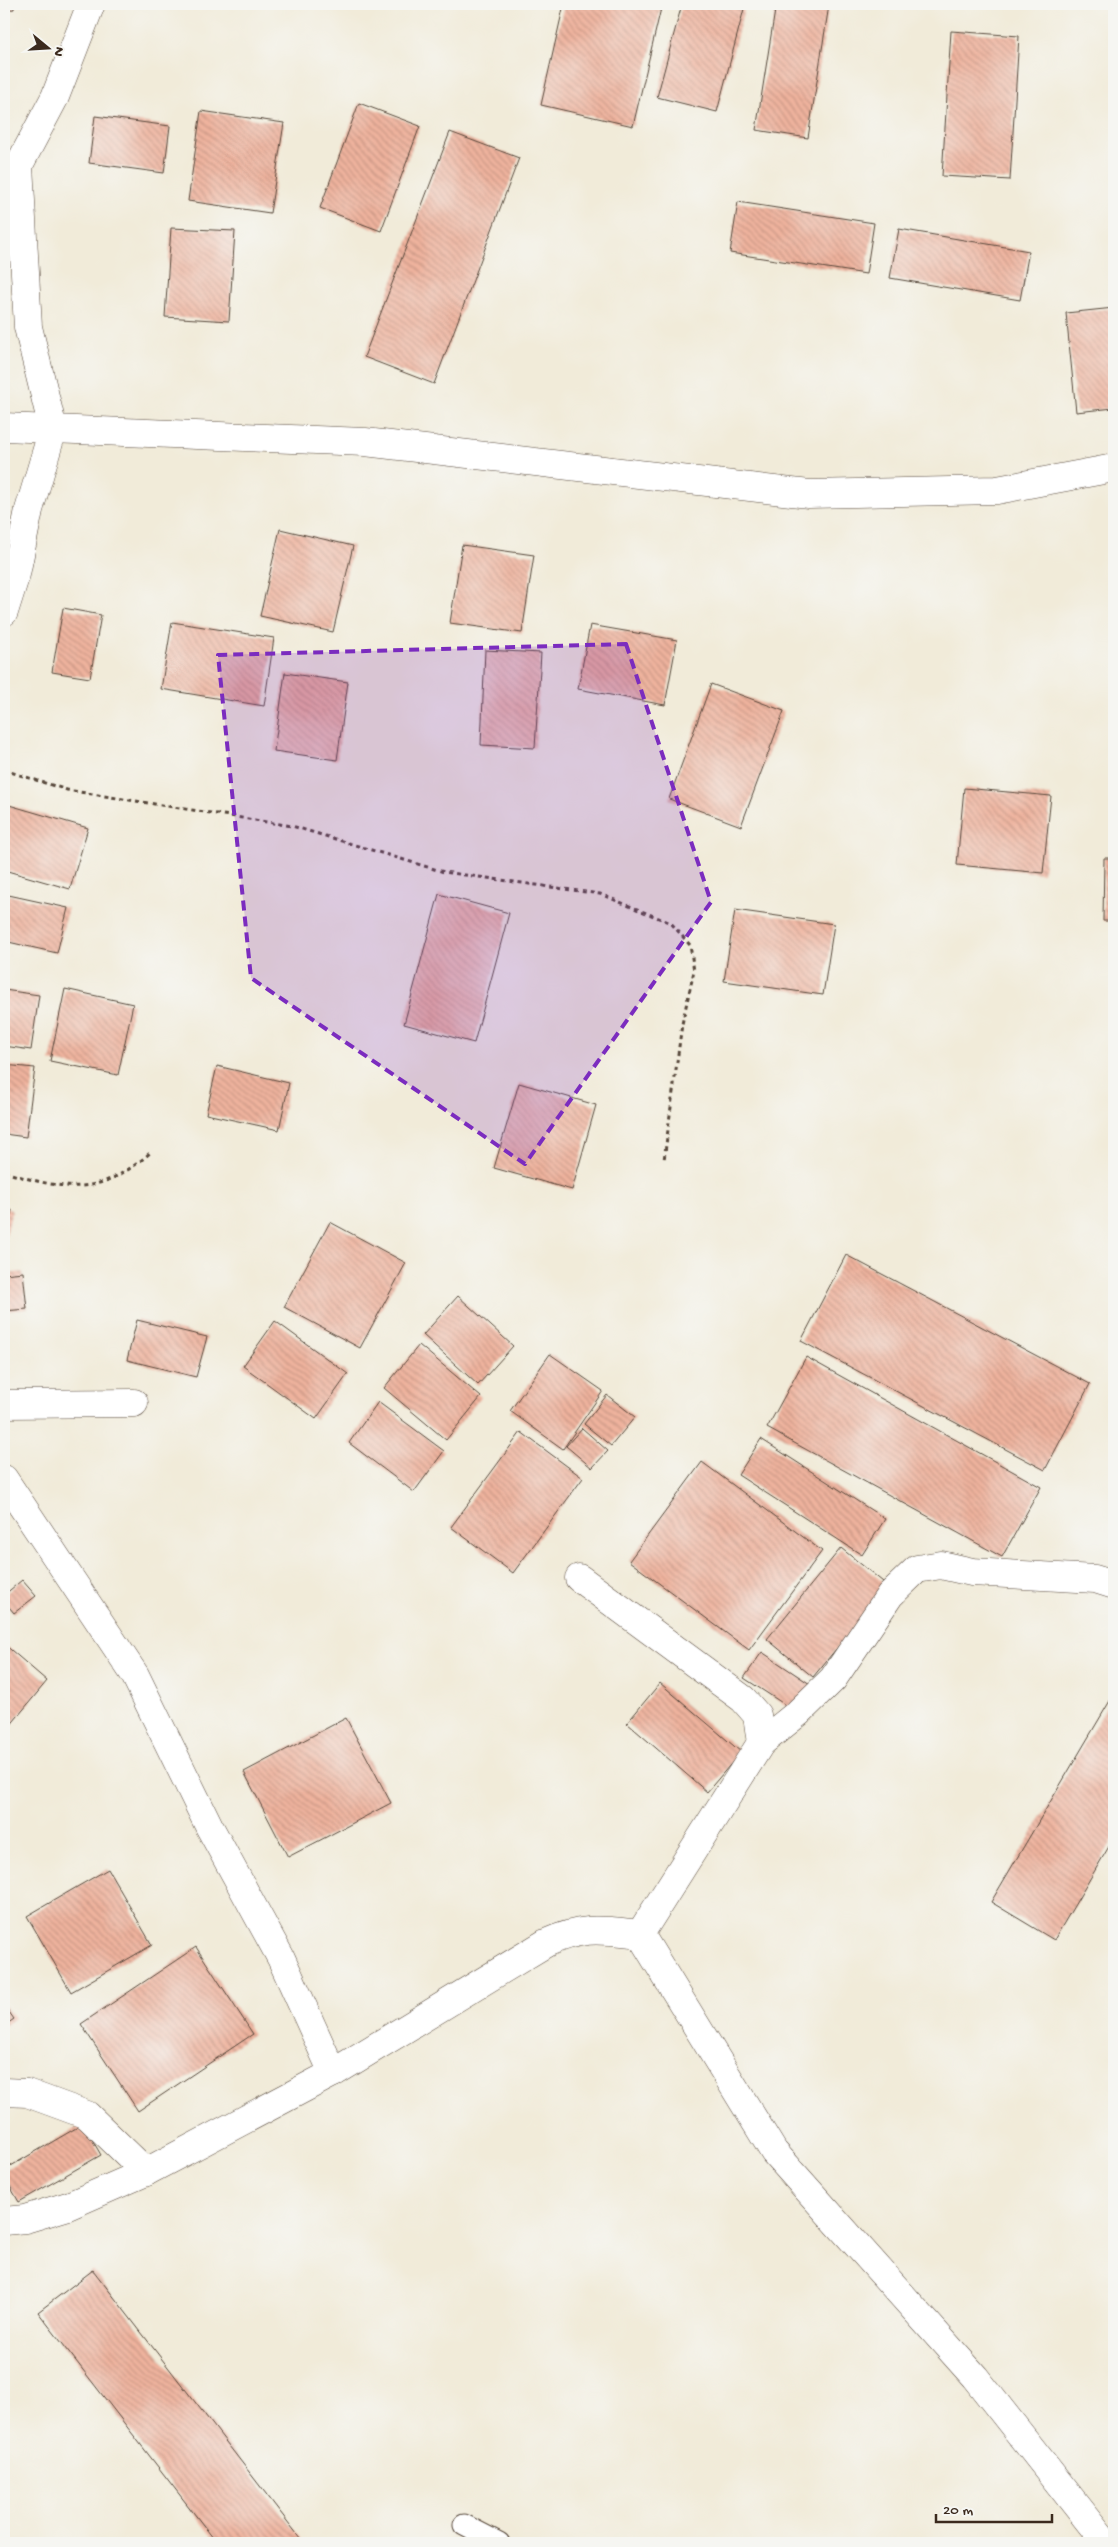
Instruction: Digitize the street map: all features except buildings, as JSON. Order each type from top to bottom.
[{"type":"street","points":[[4,612],[16,574],[30,510],[53,429],[28,328],[19,165],[55,96],[91,4]]},
{"type":"street","points":[[4,427],[365,442],[809,494],[997,490],[1114,468]]},
{"type":"street","points":[[4,1404],[134,1403]]},
{"type":"street","points":[[4,1479],[135,1675],[209,1826],[281,1958],[333,2073]]},
{"type":"street","points":[[640,1934],[761,1743],[798,1714],[833,1679],[890,1595],[917,1569],[941,1565],[972,1572],[1096,1579],[1114,1585]]},
{"type":"street","points":[[579,1578],[743,1699],[757,1715],[761,1743]]},
{"type":"street","points":[[4,2221],[25,2219],[68,2206],[146,2172],[333,2073],[546,1943],[569,1932],[594,1930],[640,1934]]},
{"type":"street","points":[[640,1934],[774,2152],[976,2377],[1106,2543]]},
{"type":"street","points":[[4,2092],[28,2093],[87,2115],[146,2172]]},
{"type":"lane","points":[[464,2525],[499,2543]]},
{"type":"path","points":[[4,770],[68,790],[292,826],[444,872],[600,894],[671,923],[690,945],[694,971],[682,1024],[664,1160]]},
{"type":"path","points":[[4,1172],[67,1187],[105,1183],[129,1171],[150,1153]]},
{"type":"highlighted area","points":[[626,644],[711,902],[525,1164],[251,978],[218,655]]}]
